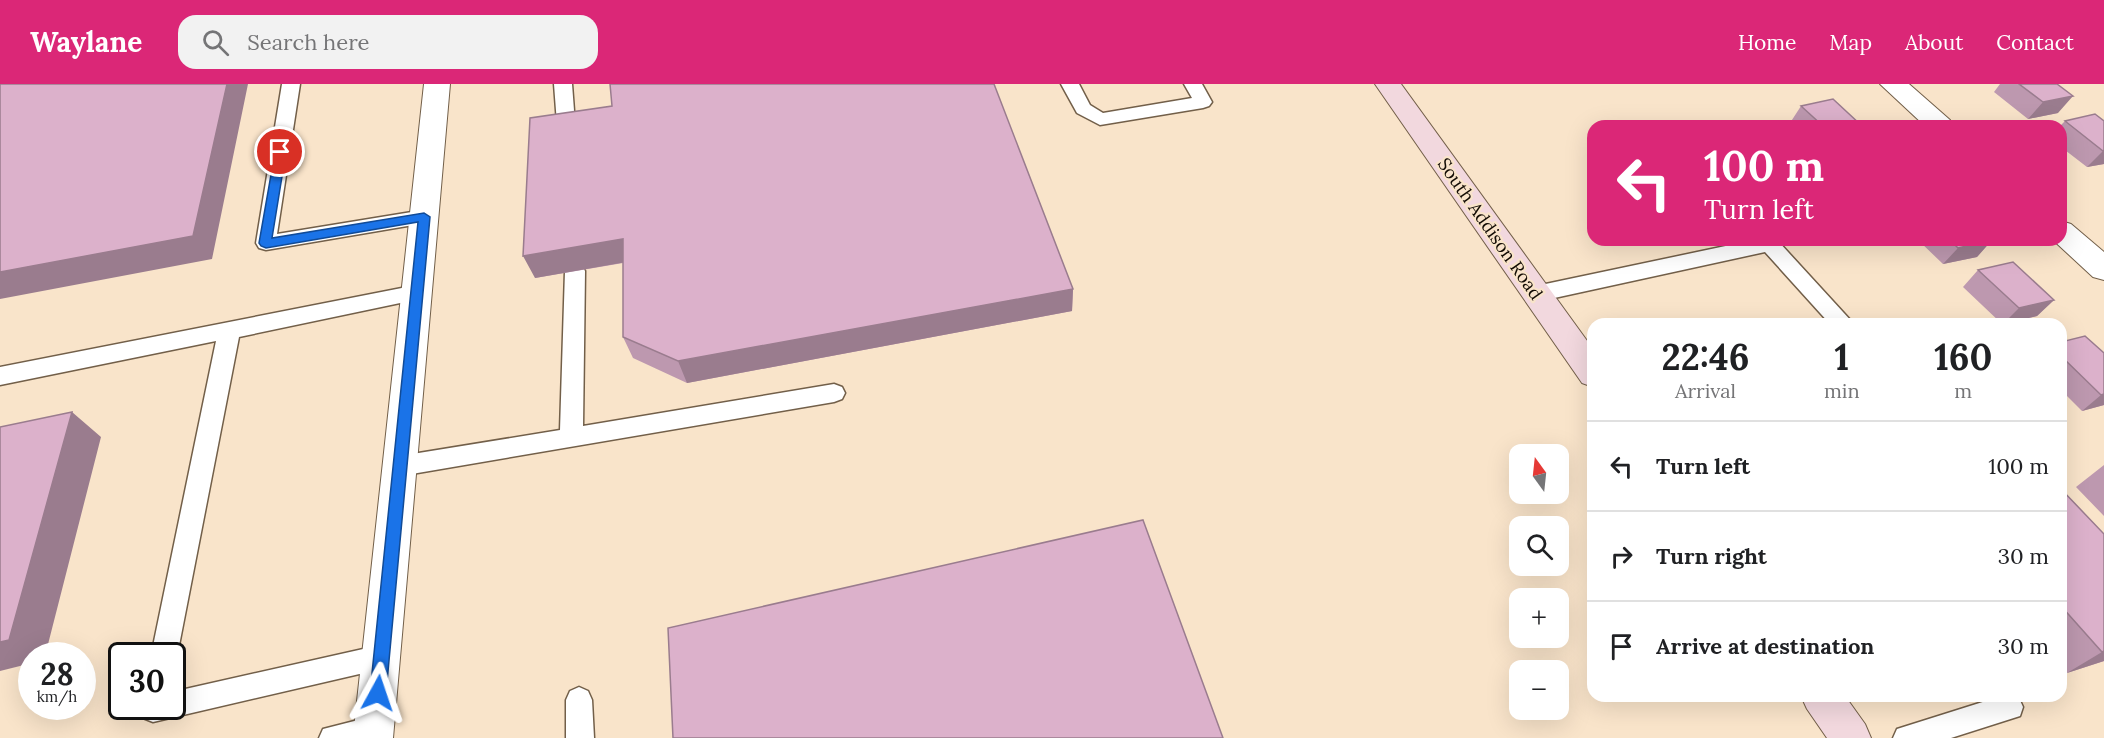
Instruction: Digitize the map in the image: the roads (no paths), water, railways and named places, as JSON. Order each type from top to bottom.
[{"type":"street","points":[[374,733],[437,84]]},
{"type":"street","name":"South Addison Road","points":[[1388,84],[1587,366]]},
{"type":"street","points":[[1893,84],[1934,120]]},
{"type":"street","points":[[2067,236],[2104,269]]},
{"type":"street","points":[[1825,702],[1851,738]]},
{"type":"lane","points":[[291,84],[266,243],[424,217]]},
{"type":"lane","points":[[563,84],[567,137]]},
{"type":"lane","points":[[1070,84],[1083,109],[1100,119],[1203,102],[1193,84]]},
{"type":"lane","points":[[1536,294],[1760,246]]},
{"type":"lane","points":[[1771,246],[1837,318]]},
{"type":"lane","points":[[570,437],[575,271]]},
{"type":"lane","points":[[0,376],[417,293]]},
{"type":"lane","points":[[167,642],[229,331]]},
{"type":"lane","points":[[400,466],[834,393]]},
{"type":"lane","points":[[186,702],[381,657]]},
{"type":"lane","points":[[579,700],[580,738]]},
{"type":"lane","points":[[1907,738],[2005,702]]},
{"type":"lane","points":[[333,738],[374,733]]}]
